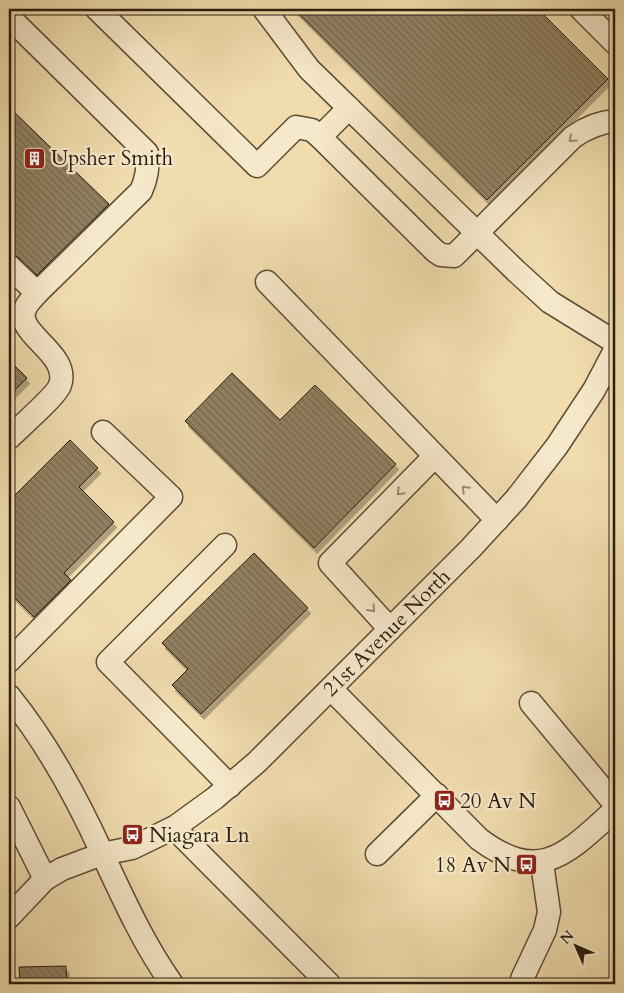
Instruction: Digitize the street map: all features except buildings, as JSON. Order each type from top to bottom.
[{"type":"street","points":[[97,9],[256,166],[296,127],[312,130],[441,255],[454,256],[573,137],[586,128],[604,121],[615,121]]},
{"type":"street","points":[[264,9],[297,56],[550,302],[615,342]]},
{"type":"street","points":[[581,9],[615,43]]},
{"type":"street","points":[[9,18],[147,153],[146,180],[140,191],[37,293],[25,308],[23,317],[27,326],[58,363],[62,371],[60,386],[9,438]]},
{"type":"street","points":[[320,137],[349,108]]},
{"type":"street","points":[[9,266],[37,293]]},
{"type":"street","points":[[267,282],[434,457],[497,520]]},
{"type":"street","name":"21st Avenue North","points":[[9,917],[45,880],[62,869],[102,854],[132,848],[175,827],[230,786],[331,689],[497,520],[557,446],[594,390],[615,350]]},
{"type":"street","points":[[9,661],[171,496],[102,432]]},
{"type":"street","points":[[390,630],[330,563],[434,457]]},
{"type":"street","points":[[225,545],[108,662],[230,786]]},
{"type":"street","points":[[331,689],[479,839],[499,854],[516,861],[542,862],[580,841],[615,810]]},
{"type":"street","points":[[9,696],[57,764],[133,919],[172,984]]},
{"type":"street","points":[[530,703],[615,804]]},
{"type":"street","points":[[376,854],[437,795]]},
{"type":"street","points":[[9,807],[45,880]]},
{"type":"street","points":[[175,827],[182,837],[329,984]]},
{"type":"street","points":[[522,984],[522,979],[545,930],[548,912],[542,862]]},
{"type":"place","name":"Upsher Smith","points":[[35,158]]},
{"type":"place","name":"20 Av N","points":[[444,801]]},
{"type":"place","name":"Niagara Ln","points":[[133,835]]},
{"type":"place","name":"18 Av N","points":[[527,865]]}]
